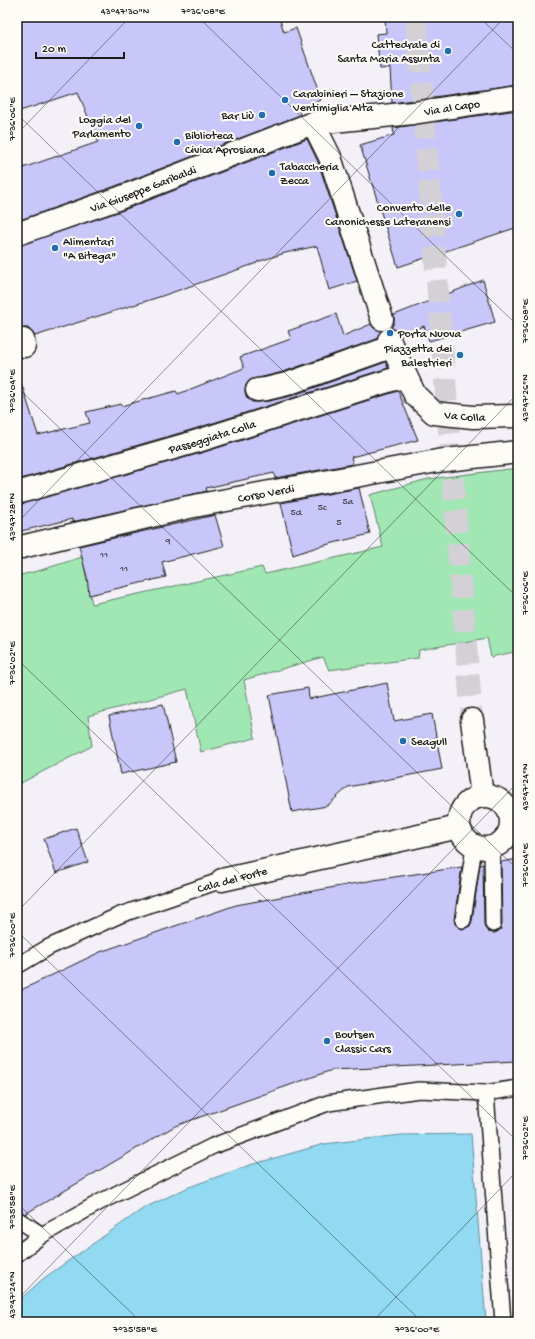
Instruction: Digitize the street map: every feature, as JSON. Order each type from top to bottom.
[{"type":"street","name":"Via al Capo","points":[[313,123],[413,113],[518,97]]},
{"type":"street","name":"Via Giuseppe Garibaldi","points":[[17,234],[119,205],[313,123]]},
{"type":"street","points":[[313,123],[330,157],[382,319]]},
{"type":"street","name":"Va Colla","points":[[257,390],[287,384],[390,344],[415,395],[434,413],[473,417],[518,416]]},
{"type":"street","name":"Passeggiata Colla","points":[[17,493],[198,441],[392,380],[406,377]]},
{"type":"street","name":"Corso Verdi","points":[[17,548],[189,507],[437,460],[518,452]]},
{"type":"street","points":[[472,720],[482,796]]},
{"type":"street","points":[[491,796],[499,800],[514,812],[510,832],[506,839],[499,845],[483,848],[464,839],[459,828],[461,811],[473,798],[491,796]]},
{"type":"street","name":"Cala del Forte","points":[[222,880],[459,828]]},
{"type":"lane","points":[[463,920],[483,848]]},
{"type":"lane","points":[[483,848],[493,924]]},
{"type":"lane","name":"Cala del Forte","points":[[17,966],[49,947],[120,915],[222,880]]},
{"type":"lane","points":[[17,1254],[42,1235],[100,1202],[213,1146],[328,1103],[419,1090],[486,1093],[518,1088]]},
{"type":"lane","points":[[486,1093],[502,1322]]},
{"type":"lane","points":[[17,1219],[42,1235]]},
{"type":"green space","points":[[518,468],[518,651],[491,657],[487,638],[419,650],[418,658],[329,670],[323,657],[244,680],[255,738],[201,752],[187,689],[88,716],[92,746],[17,785],[17,576],[82,557],[92,604],[262,567],[265,574],[383,547],[370,495],[428,479]]},
{"type":"water","points":[[471,1134],[486,1322],[17,1322],[17,1302],[44,1278],[144,1208],[189,1187],[250,1165],[324,1144],[401,1135]]},
{"type":"water","points":[[518,1148],[518,1200],[515,1155]]},
{"type":"building","points":[[17,17],[279,17],[284,32],[296,28],[321,100],[299,110],[300,115],[113,187],[17,221],[17,170],[98,142],[78,92],[17,112]]},
{"type":"building","name":"Cattedrale di Santa Maria Assunta","points":[[385,17],[518,17],[518,85],[392,103],[390,68],[380,69],[376,34],[386,33]]},
{"type":"building","name":"Convento delle Canonichesse Lateranensi","points":[[518,110],[518,227],[398,267],[360,145],[394,135],[393,128]]},
{"type":"building","points":[[307,139],[318,162],[357,281],[329,290],[317,246],[285,253],[159,297],[35,336],[28,328],[17,329],[17,246],[121,211]]},
{"type":"building","points":[[483,280],[495,322],[429,341],[424,326],[401,336],[396,330],[391,328],[394,322],[394,315]]},
{"type":"building","points":[[336,314],[343,336],[371,324],[374,328],[381,331],[377,339],[283,372],[250,380],[246,385],[245,391],[247,398],[252,402],[269,401],[291,396],[386,362],[388,368],[194,429],[17,480],[17,385],[22,385],[38,435],[90,423],[86,412],[121,404],[121,406],[176,391],[178,394],[244,368],[240,357],[291,339],[288,331]]},
{"type":"building","points":[[398,391],[418,440],[351,457],[353,464],[275,478],[274,473],[206,488],[207,491],[72,522],[72,519],[17,532],[17,505],[201,453]]},
{"type":"building","points":[[359,488],[370,534],[317,547],[293,555],[281,503]]},
{"type":"building","points":[[215,515],[224,546],[162,562],[166,577],[89,595],[87,577],[79,546]]},
{"type":"building","points":[[387,683],[394,721],[432,714],[442,769],[348,787],[327,806],[292,812],[269,695],[308,688],[309,699]]},
{"type":"building","points":[[163,704],[176,762],[121,774],[109,716]]},
{"type":"building","points":[[76,828],[88,862],[56,873],[44,839]]},
{"type":"building","points":[[518,859],[518,1061],[332,1070],[175,1126],[25,1214],[17,1210],[17,992],[100,952],[236,905],[374,880],[462,867],[454,919],[455,924],[458,927],[462,929],[466,928],[470,926],[472,921],[480,865],[483,864],[484,924],[488,932],[494,933],[501,929],[502,924],[501,862]]},
{"type":"tunnel","points":[[416,17],[472,720]]},
{"type":"place","name":"Cattedrale di Santa Maria Assunta","points":[[448,51]]},
{"type":"place","name":"Carabinieri – Stazione Ventimiglia Alta","points":[[285,100]]},
{"type":"place","name":"Bar Liù","points":[[262,115]]},
{"type":"place","name":"Loggia del Parlamento","points":[[139,126]]},
{"type":"place","name":"Biblioteca Civica Aprosiana","points":[[177,142]]},
{"type":"place","name":"Tabaccheria Zecca","points":[[272,173]]},
{"type":"place","name":"Convento delle Canonichesse Lateranensi","points":[[459,214]]},
{"type":"place","name":"Alimentari \"A Bitega\"","points":[[55,248]]},
{"type":"place","name":"Porta Nuova","points":[[390,333]]},
{"type":"place","name":"Piazzetta dei Balestrieri","points":[[460,355]]},
{"type":"place","name":"Seagull","points":[[403,741]]},
{"type":"place","name":"Boutsen Classic Cars","points":[[327,1041]]}]
